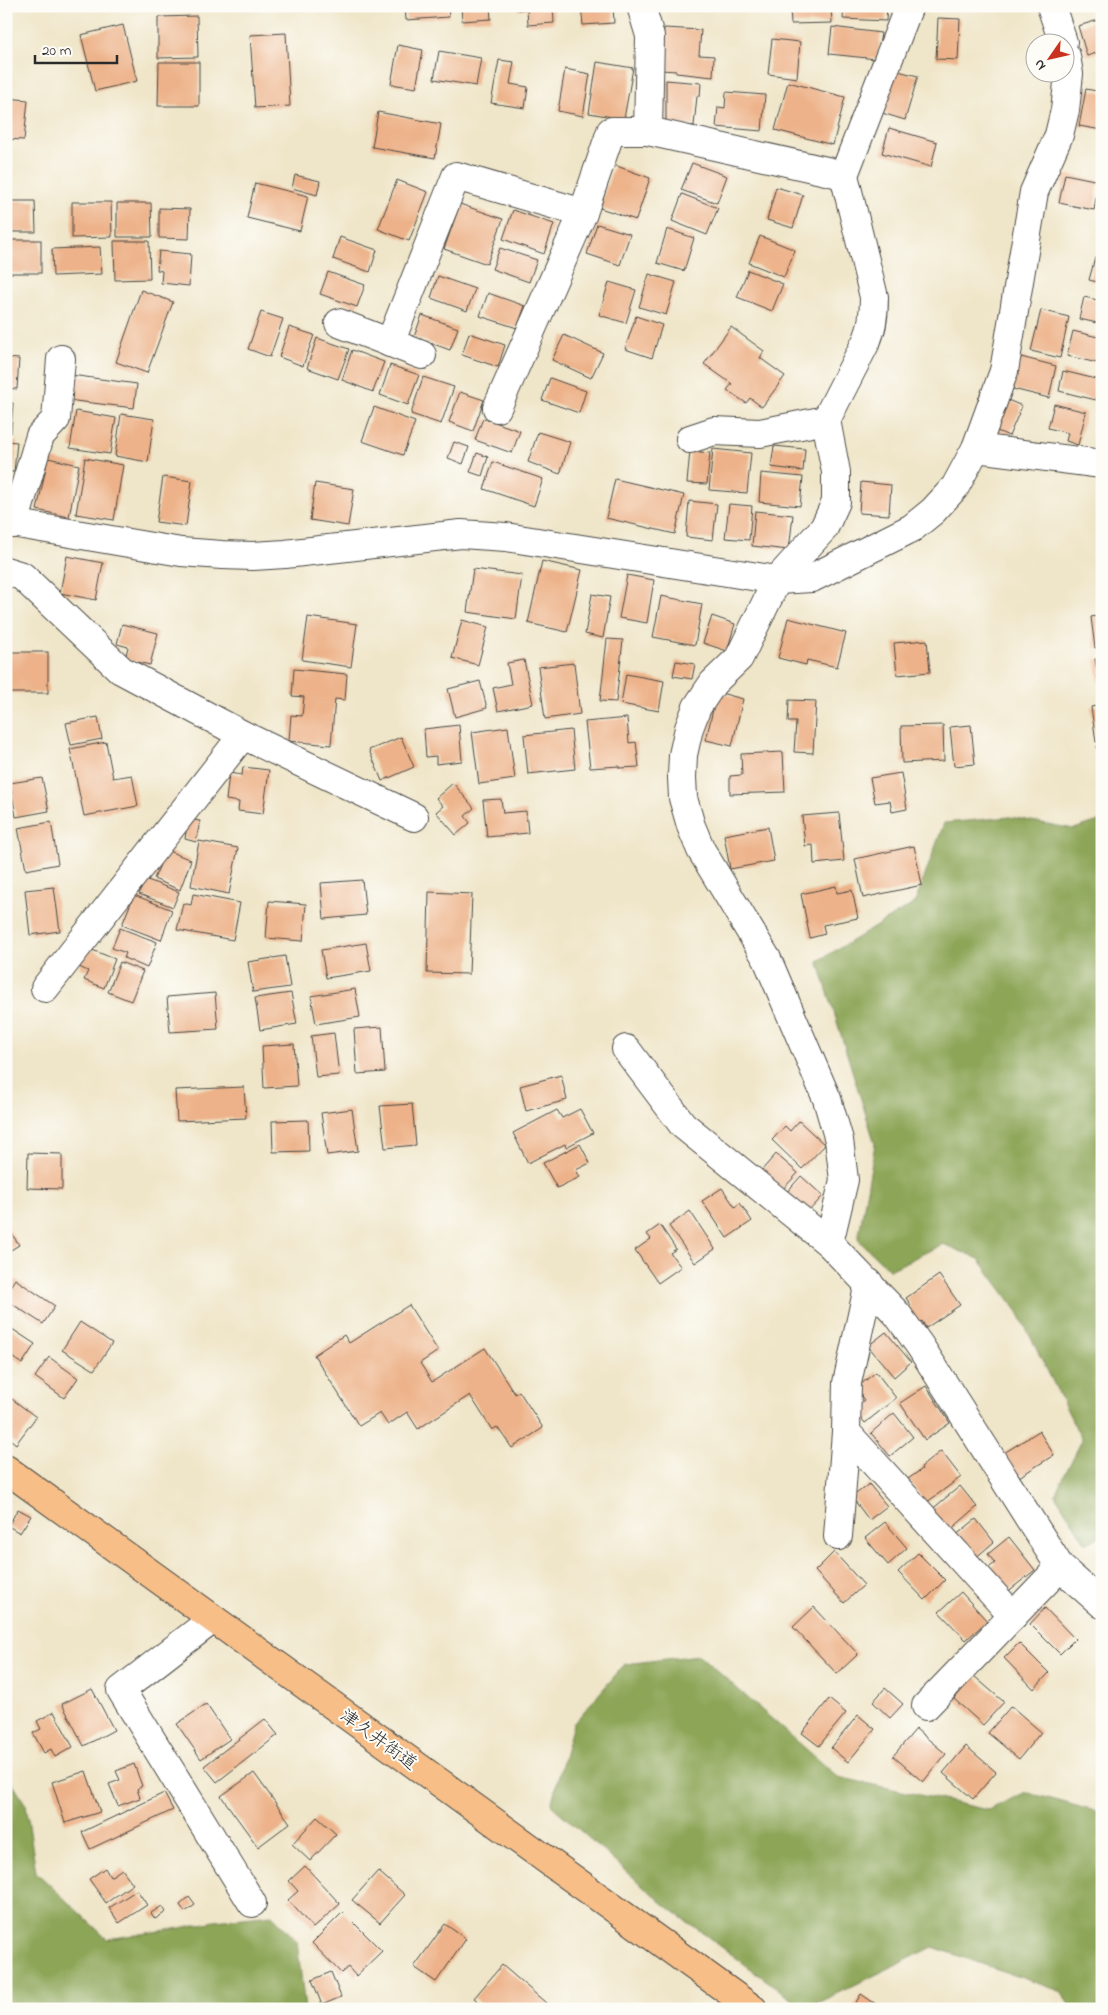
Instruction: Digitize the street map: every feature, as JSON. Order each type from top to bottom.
[{"type":"highway","name":"津久井街道","points":[[6,1469],[753,2009]]},
{"type":"street","points":[[641,6],[650,36],[648,131]]},
{"type":"street","points":[[829,1243],[844,1180],[839,1140],[828,1099],[766,959],[701,850],[690,826],[683,791],[683,755],[689,728],[697,707],[714,683],[740,658],[777,580],[824,528],[836,502],[836,472],[826,420],[868,340],[874,313],[874,298],[844,176],[909,6]]},
{"type":"street","points":[[1051,6],[1060,32]]},
{"type":"street","points":[[61,359],[56,419],[40,436],[10,523],[181,552],[230,555],[285,554],[461,534],[506,537],[777,580],[812,578],[912,528],[933,511],[955,487],[976,448],[1004,371],[1034,192],[1059,135],[1065,110],[1068,82]]},
{"type":"street","points":[[497,408],[583,213],[611,131],[648,131],[844,176]]},
{"type":"street","points":[[390,343],[456,176],[583,213]]},
{"type":"street","points":[[339,323],[422,355]]},
{"type":"street","points":[[690,439],[714,431],[760,432],[826,420]]},
{"type":"street","points":[[976,448],[1102,464]]},
{"type":"street","points":[[6,571],[22,576],[121,670],[243,735],[414,817]]},
{"type":"street","points":[[45,988],[243,735]]},
{"type":"street","points":[[626,1049],[683,1125],[829,1243],[898,1314],[1060,1567],[1102,1604]]},
{"type":"street","points":[[838,1536],[846,1432],[847,1383],[869,1283]]},
{"type":"street","points":[[846,1432],[1013,1616]]},
{"type":"street","points":[[926,1706],[1060,1567]]},
{"type":"street","points":[[213,1619],[121,1690],[252,1903]]},
{"type":"green space","points":[[1010,817],[1074,829],[1102,820],[1102,1535],[1086,1544],[1055,1494],[1082,1440],[1018,1312],[979,1259],[943,1244],[890,1270],[858,1240],[875,1144],[818,961],[915,903],[944,823]]},
{"type":"green space","points":[[699,1655],[838,1777],[988,1810],[1026,1792],[1102,1813],[1102,2009],[1072,2009],[1060,1991],[933,1947],[805,2009],[665,1905],[551,1805],[573,1724],[625,1664]]},
{"type":"green space","points":[[6,1773],[26,1805],[36,1872],[107,1939],[215,1921],[272,1915],[297,1941],[305,2009],[6,2009]]},
{"type":"building","points":[[405,6],[448,6],[449,17],[406,20]]},
{"type":"building","points":[[461,6],[490,6],[491,19],[462,21]]},
{"type":"building","points":[[518,6],[553,6],[554,23],[528,25],[527,9],[518,10]]},
{"type":"building","points":[[581,6],[613,6],[614,23],[583,25]]},
{"type":"building","points":[[733,6],[751,6],[751,7],[733,10]]},
{"type":"building","points":[[790,6],[831,6],[832,23],[791,24]]},
{"type":"building","points":[[844,6],[887,6],[886,21],[843,19]]},
{"type":"building","points":[[197,16],[198,57],[158,58],[158,17]]},
{"type":"building","points":[[938,18],[960,19],[958,60],[936,59]]},
{"type":"building","points":[[1102,19],[1102,51],[1087,56],[1078,26]]},
{"type":"building","points":[[123,25],[137,81],[95,91],[81,35]]},
{"type":"building","points":[[832,27],[881,33],[877,59],[829,54]]},
{"type":"building","points":[[664,28],[701,30],[699,55],[714,56],[713,77],[661,70]]},
{"type":"building","points":[[286,33],[290,106],[255,108],[250,35]]},
{"type":"building","points":[[772,39],[800,42],[797,78],[768,74]]},
{"type":"building","points":[[398,45],[423,50],[416,88],[391,84]]},
{"type":"building","points":[[439,51],[481,58],[476,86],[434,79]]},
{"type":"building","points":[[499,60],[514,62],[510,84],[528,87],[525,108],[491,103]]},
{"type":"building","points":[[159,62],[199,62],[199,106],[158,106]]},
{"type":"building","points":[[597,62],[633,68],[624,119],[589,113]]},
{"type":"building","points":[[565,69],[590,74],[583,116],[558,111]]},
{"type":"building","points":[[894,70],[918,76],[905,120],[882,113]]},
{"type":"building","points":[[666,80],[701,83],[700,96],[697,96],[694,126],[666,124]]},
{"type":"building","points":[[788,82],[845,97],[833,145],[775,130]]},
{"type":"building","points":[[1086,89],[1102,92],[1102,130],[1079,126]]},
{"type":"building","points":[[726,92],[765,95],[762,131],[716,127],[718,107],[725,108]]},
{"type":"building","points":[[6,98],[28,100],[24,140],[6,139]]},
{"type":"building","points":[[378,112],[441,124],[435,158],[372,147]]},
{"type":"building","points":[[889,128],[937,142],[931,167],[882,153]]},
{"type":"building","points":[[692,163],[727,176],[717,203],[681,190]]},
{"type":"building","points":[[614,165],[650,178],[636,220],[600,208]]},
{"type":"building","points":[[1065,174],[1099,181],[1094,210],[1059,203]]},
{"type":"building","points":[[295,175],[320,181],[317,195],[292,188]]},
{"type":"building","points":[[397,180],[428,192],[409,241],[378,229]]},
{"type":"building","points":[[255,183],[308,196],[300,231],[247,218]]},
{"type":"building","points":[[776,187],[803,195],[793,228],[767,220]]},
{"type":"building","points":[[682,194],[718,208],[707,235],[672,221]]},
{"type":"building","points":[[6,201],[35,201],[36,232],[7,232]]},
{"type":"building","points":[[72,202],[111,202],[112,237],[72,238]]},
{"type":"building","points":[[117,203],[151,203],[152,237],[117,237]]},
{"type":"building","points":[[460,204],[503,219],[487,264],[444,249]]},
{"type":"building","points":[[159,208],[190,209],[189,239],[159,238]]},
{"type":"building","points":[[513,210],[554,224],[544,254],[503,239]]},
{"type":"building","points":[[597,224],[630,234],[620,265],[587,254]]},
{"type":"building","points":[[667,229],[694,238],[684,271],[657,263]]},
{"type":"building","points":[[760,236],[795,250],[784,277],[749,263]]},
{"type":"building","points":[[340,237],[377,250],[370,272],[333,259]]},
{"type":"building","points":[[6,240],[41,240],[41,273],[6,273]]},
{"type":"building","points":[[114,241],[149,241],[150,279],[115,280]]},
{"type":"building","points":[[100,247],[102,274],[53,276],[52,249]]},
{"type":"building","points":[[500,248],[537,260],[529,282],[492,269]]},
{"type":"building","points":[[159,251],[191,254],[189,286],[161,283],[162,271],[157,270]]},
{"type":"building","points":[[1095,258],[1102,260],[1102,283],[1089,280]]},
{"type":"building","points":[[748,270],[783,284],[772,311],[737,297]]},
{"type":"building","points":[[328,272],[365,285],[357,307],[320,294]]},
{"type":"building","points":[[649,274],[676,282],[666,315],[639,307]]},
{"type":"building","points":[[438,276],[475,289],[467,311],[431,298]]},
{"type":"building","points":[[609,282],[636,290],[626,323],[599,315]]},
{"type":"building","points":[[141,290],[173,302],[147,373],[116,362]]},
{"type":"building","points":[[488,293],[525,306],[517,328],[480,316]]},
{"type":"building","points":[[1084,297],[1102,301],[1102,324],[1079,319]]},
{"type":"building","points":[[1041,310],[1069,317],[1060,358],[1031,351]]},
{"type":"building","points":[[261,312],[283,319],[270,357],[248,349]]},
{"type":"building","points":[[422,315],[458,328],[450,350],[414,337]]},
{"type":"building","points":[[636,316],[662,325],[652,358],[625,349]]},
{"type":"building","points":[[289,327],[314,335],[303,366],[279,357]]},
{"type":"building","points":[[731,327],[764,351],[760,358],[785,376],[762,407],[750,398],[746,403],[727,390],[732,384],[704,364]]},
{"type":"building","points":[[1073,331],[1102,338],[1102,364],[1067,356]]},
{"type":"building","points":[[469,333],[505,345],[498,367],[462,355]]},
{"type":"building","points":[[564,335],[603,353],[591,378],[552,360]]},
{"type":"building","points":[[317,338],[349,349],[338,379],[307,368]]},
{"type":"building","points":[[352,350],[384,362],[373,392],[342,380]]},
{"type":"building","points":[[1021,357],[1056,366],[1049,398],[1013,389]]},
{"type":"building","points":[[6,358],[19,359],[17,389],[6,388]]},
{"type":"building","points":[[390,365],[419,375],[408,405],[380,395]]},
{"type":"building","points":[[1063,371],[1100,380],[1096,400],[1059,391]]},
{"type":"building","points":[[71,375],[137,384],[134,408],[67,400]]},
{"type":"building","points":[[423,377],[454,387],[441,424],[411,414]]},
{"type":"building","points":[[550,378],[586,391],[579,413],[542,400]]},
{"type":"building","points":[[460,392],[484,400],[473,431],[449,422]]},
{"type":"building","points":[[1003,398],[1022,406],[1009,436],[990,428]]},
{"type":"building","points":[[6,403],[13,403],[11,433],[6,433]]},
{"type":"building","points":[[1054,404],[1086,412],[1078,445],[1066,441],[1068,433],[1048,428]]},
{"type":"building","points":[[374,407],[415,422],[403,455],[362,441]]},
{"type":"building","points":[[76,411],[116,418],[110,454],[70,448]]},
{"type":"building","points":[[121,414],[154,419],[148,462],[115,456]]},
{"type":"building","points":[[483,418],[520,431],[512,453],[475,440]]},
{"type":"building","points":[[538,432],[570,442],[560,474],[528,462]]},
{"type":"building","points":[[6,441],[17,442],[14,472],[6,472]]},
{"type":"building","points":[[454,442],[469,447],[463,464],[448,458]]},
{"type":"building","points":[[774,446],[805,449],[803,471],[771,467]]},
{"type":"building","points":[[713,449],[751,453],[747,493],[709,490]]},
{"type":"building","points":[[690,451],[710,453],[707,484],[687,483]]},
{"type":"building","points":[[477,453],[488,457],[482,476],[470,472]]},
{"type":"building","points":[[48,458],[79,465],[69,517],[37,510]]},
{"type":"building","points":[[85,458],[123,465],[114,520],[76,514]]},
{"type":"building","points":[[493,462],[543,479],[534,506],[484,489]]},
{"type":"building","points":[[761,473],[803,477],[800,506],[759,502]]},
{"type":"building","points":[[163,477],[192,481],[186,526],[156,522]]},
{"type":"building","points":[[615,479],[684,495],[675,534],[606,518]]},
{"type":"building","points":[[861,482],[891,485],[889,515],[859,513]]},
{"type":"building","points":[[315,483],[354,489],[348,526],[310,520]]},
{"type":"building","points":[[689,501],[717,504],[713,540],[686,537]]},
{"type":"building","points":[[729,504],[752,506],[749,540],[725,538]]},
{"type":"building","points":[[755,511],[793,515],[789,550],[752,546]]},
{"type":"building","points":[[67,556],[103,563],[96,600],[60,593]]},
{"type":"building","points":[[542,561],[582,570],[567,632],[528,623]]},
{"type":"building","points":[[473,569],[522,575],[516,619],[467,612]]},
{"type":"building","points":[[627,575],[654,580],[647,623],[619,618]]},
{"type":"building","points":[[592,594],[610,597],[603,638],[585,634]]},
{"type":"building","points":[[661,596],[702,604],[695,645],[653,637]]},
{"type":"building","points":[[1102,615],[1102,647],[1095,648],[1091,617]]},
{"type":"building","points":[[712,616],[735,624],[727,651],[703,643]]},
{"type":"building","points":[[308,617],[357,624],[351,667],[302,660]]},
{"type":"building","points":[[788,618],[846,633],[837,667],[807,660],[806,665],[778,658]]},
{"type":"building","points":[[462,620],[488,627],[478,665],[452,658]]},
{"type":"building","points":[[122,624],[158,633],[150,665],[125,659],[128,647],[117,644]]},
{"type":"building","points":[[607,639],[623,640],[616,702],[600,701]]},
{"type":"building","points":[[927,640],[930,672],[897,675],[894,643]]},
{"type":"building","points":[[6,652],[48,652],[48,693],[6,693]]},
{"type":"building","points":[[1095,659],[1102,659],[1102,683],[1099,683]]},
{"type":"building","points":[[524,660],[533,704],[498,711],[493,688],[511,684],[507,663]]},
{"type":"building","points":[[676,661],[695,664],[692,679],[673,676]]},
{"type":"building","points":[[574,663],[580,714],[545,719],[538,667]]},
{"type":"building","points":[[294,669],[347,674],[345,700],[335,699],[331,745],[289,741],[291,715],[302,716],[304,697],[292,696]]},
{"type":"building","points":[[626,674],[664,681],[659,711],[621,704]]},
{"type":"building","points":[[480,681],[487,708],[455,717],[448,689]]},
{"type":"building","points":[[717,692],[743,699],[732,746],[706,740]]},
{"type":"building","points":[[789,700],[816,701],[813,753],[794,752],[796,722],[788,722]]},
{"type":"building","points":[[1102,705],[1102,741],[1096,742],[1091,707]]},
{"type":"building","points":[[98,717],[102,739],[71,745],[66,723]]},
{"type":"building","points":[[627,718],[629,743],[636,742],[639,767],[590,768],[585,722]]},
{"type":"building","points":[[459,725],[462,761],[436,764],[436,756],[426,757],[424,729]]},
{"type":"building","points":[[943,725],[944,761],[902,763],[901,726]]},
{"type":"building","points":[[971,725],[975,764],[954,766],[950,727]]},
{"type":"building","points":[[508,727],[515,779],[479,784],[472,732]]},
{"type":"building","points":[[571,730],[575,769],[528,774],[524,735]]},
{"type":"building","points":[[401,737],[414,767],[382,781],[369,750]]},
{"type":"building","points":[[106,742],[113,778],[132,775],[138,806],[84,816],[70,749]]},
{"type":"building","points":[[1102,745],[1102,773],[1100,773],[1097,746]]},
{"type":"building","points":[[783,752],[785,792],[730,794],[730,776],[742,775],[741,754]]},
{"type":"building","points":[[243,767],[269,770],[263,814],[238,811],[239,802],[226,800],[229,773],[242,775]]},
{"type":"building","points":[[901,773],[907,809],[892,812],[890,801],[875,803],[870,778]]},
{"type":"building","points":[[42,778],[49,811],[16,817],[10,783]]},
{"type":"building","points":[[453,783],[474,808],[465,816],[470,823],[456,835],[436,812],[443,806],[436,798]]},
{"type":"building","points":[[501,799],[503,813],[526,811],[528,833],[487,837],[483,800]]},
{"type":"building","points":[[839,813],[844,861],[814,864],[813,845],[805,846],[802,816]]},
{"type":"building","points":[[188,819],[200,821],[196,842],[185,839]]},
{"type":"building","points":[[51,822],[58,864],[26,870],[18,828]]},
{"type":"building","points":[[768,827],[774,861],[730,869],[724,835]]},
{"type":"building","points":[[199,841],[238,848],[229,894],[191,886]]},
{"type":"building","points":[[914,846],[922,885],[863,898],[855,859]]},
{"type":"building","points":[[166,850],[191,860],[180,890],[154,879]]},
{"type":"building","points":[[145,879],[179,892],[173,907],[139,894]]},
{"type":"building","points":[[362,880],[366,915],[324,919],[321,883]]},
{"type":"building","points":[[836,886],[837,893],[852,890],[858,918],[823,925],[825,934],[810,938],[801,894]]},
{"type":"building","points":[[54,887],[60,931],[30,935],[25,890]]},
{"type":"building","points":[[429,892],[472,894],[469,974],[427,973]]},
{"type":"building","points":[[193,894],[240,903],[233,940],[177,930],[183,903],[191,905]]},
{"type":"building","points":[[134,895],[172,910],[161,940],[122,925]]},
{"type":"building","points":[[269,901],[306,904],[303,941],[266,938]]},
{"type":"building","points":[[120,928],[157,942],[147,968],[124,958],[126,953],[112,948]]},
{"type":"building","points":[[366,943],[371,971],[326,978],[321,950]]},
{"type":"building","points":[[87,948],[115,959],[104,988],[84,980],[88,971],[79,967]]},
{"type":"building","points":[[285,956],[290,987],[253,992],[248,962]]},
{"type":"building","points":[[120,962],[143,971],[131,1001],[108,992]]},
{"type":"building","points":[[355,989],[360,1017],[316,1024],[311,996]]},
{"type":"building","points":[[215,993],[218,1029],[170,1032],[167,997]]},
{"type":"building","points":[[291,993],[297,1024],[260,1030],[255,998]]},
{"type":"building","points":[[382,1027],[385,1072],[357,1074],[354,1029]]},
{"type":"building","points":[[334,1033],[339,1075],[316,1077],[311,1036]]},
{"type":"building","points":[[294,1044],[297,1086],[264,1088],[262,1046]]},
{"type":"building","points":[[561,1075],[567,1100],[526,1111],[520,1086]]},
{"type":"building","points":[[244,1087],[246,1118],[177,1121],[175,1090]]},
{"type":"building","points":[[412,1104],[416,1145],[385,1148],[380,1106]]},
{"type":"building","points":[[352,1109],[358,1151],[327,1155],[321,1113]]},
{"type":"building","points":[[580,1109],[593,1133],[566,1147],[565,1144],[528,1163],[513,1133],[557,1110],[562,1118]]},
{"type":"building","points":[[308,1120],[309,1151],[273,1152],[272,1121]]},
{"type":"building","points":[[799,1121],[825,1145],[802,1169],[772,1140],[785,1126],[790,1131]]},
{"type":"building","points":[[580,1144],[590,1163],[576,1170],[580,1177],[557,1188],[543,1163]]},
{"type":"building","points":[[28,1153],[62,1154],[62,1189],[27,1188]]},
{"type":"building","points":[[776,1154],[798,1173],[782,1190],[761,1171]]},
{"type":"building","points":[[801,1176],[823,1196],[807,1213],[786,1193]]},
{"type":"building","points":[[722,1188],[735,1207],[740,1203],[752,1221],[727,1238],[702,1201]]},
{"type":"building","points":[[690,1211],[715,1249],[695,1263],[669,1226]]},
{"type":"building","points":[[6,1225],[19,1245],[6,1253]]},
{"type":"building","points":[[660,1225],[676,1249],[670,1253],[681,1267],[658,1283],[635,1250],[651,1239],[647,1234]]},
{"type":"building","points":[[939,1275],[960,1305],[926,1328],[922,1321],[918,1324],[907,1308],[911,1305],[906,1298]]},
{"type":"building","points":[[15,1279],[55,1306],[43,1324],[6,1300],[6,1293]]},
{"type":"building","points":[[409,1305],[438,1351],[420,1363],[432,1382],[485,1348],[515,1394],[519,1391],[543,1428],[512,1448],[497,1427],[492,1430],[470,1395],[418,1429],[407,1412],[388,1425],[380,1413],[359,1426],[314,1355],[344,1335],[349,1343]]},
{"type":"building","points":[[80,1322],[112,1343],[94,1370],[62,1350]]},
{"type":"building","points":[[6,1325],[35,1344],[22,1364],[6,1353]]},
{"type":"building","points":[[886,1332],[911,1362],[894,1377],[868,1346]]},
{"type":"building","points":[[49,1357],[78,1378],[64,1398],[35,1377]]},
{"type":"building","points":[[876,1372],[896,1398],[865,1423],[854,1409],[864,1400],[855,1389]]},
{"type":"building","points":[[926,1386],[950,1423],[925,1440],[900,1403]]},
{"type":"building","points":[[12,1399],[36,1417],[16,1444],[6,1436],[6,1406]]},
{"type":"building","points":[[894,1413],[913,1437],[890,1456],[871,1433]]},
{"type":"building","points":[[1039,1431],[1054,1455],[1019,1477],[1004,1453]]},
{"type":"building","points":[[941,1451],[961,1477],[926,1503],[908,1479]]},
{"type":"building","points":[[869,1484],[887,1506],[869,1520],[852,1497]]},
{"type":"building","points":[[960,1486],[977,1507],[948,1532],[930,1511]]},
{"type":"building","points":[[18,1509],[31,1516],[20,1533],[8,1526]]},
{"type":"building","points":[[976,1519],[994,1542],[974,1559],[955,1536]]},
{"type":"building","points":[[885,1522],[907,1548],[888,1565],[865,1538]]},
{"type":"building","points":[[1009,1537],[1035,1570],[1006,1593],[987,1569],[995,1563],[988,1554]]},
{"type":"building","points":[[834,1552],[864,1585],[844,1603],[815,1571]]},
{"type":"building","points":[[918,1553],[945,1580],[925,1600],[898,1572]]},
{"type":"building","points":[[961,1592],[987,1621],[966,1640],[939,1612]]},
{"type":"building","points":[[814,1607],[858,1654],[837,1674],[793,1627]]},
{"type":"building","points":[[1045,1608],[1075,1639],[1060,1654],[1030,1624]]},
{"type":"building","points":[[1019,1643],[1049,1673],[1034,1689],[1004,1658]]},
{"type":"building","points":[[974,1676],[1004,1702],[983,1725],[954,1699]]},
{"type":"building","points":[[885,1688],[903,1704],[890,1718],[873,1702]]},
{"type":"building","points":[[92,1689],[114,1730],[84,1746],[62,1704]]},
{"type":"building","points":[[829,1699],[846,1713],[819,1746],[802,1733]]},
{"type":"building","points":[[206,1704],[230,1739],[201,1759],[177,1724]]},
{"type":"building","points":[[1011,1706],[1041,1732],[1019,1759],[988,1733]]},
{"type":"building","points":[[54,1712],[73,1747],[55,1757],[51,1749],[44,1753],[33,1733],[41,1729],[37,1721]]},
{"type":"building","points":[[858,1715],[875,1729],[848,1762],[831,1748]]},
{"type":"building","points":[[265,1719],[278,1735],[217,1782],[204,1766]]},
{"type":"building","points":[[916,1729],[946,1754],[923,1782],[893,1756]]},
{"type":"building","points":[[966,1746],[996,1772],[973,1799],[943,1773]]},
{"type":"building","points":[[134,1764],[142,1786],[137,1789],[140,1798],[118,1806],[109,1784],[120,1780],[116,1771]]},
{"type":"building","points":[[86,1771],[100,1812],[65,1823],[52,1782]]},
{"type":"building","points":[[254,1773],[290,1823],[258,1847],[221,1796]]},
{"type":"building","points":[[164,1793],[173,1810],[90,1849],[82,1832]]},
{"type":"building","points":[[317,1817],[336,1834],[310,1861],[292,1844]]},
{"type":"building","points":[[305,1866],[340,1904],[313,1928],[288,1900],[298,1891],[289,1881]]},
{"type":"building","points":[[105,1868],[110,1877],[122,1869],[133,1884],[106,1903],[89,1879]]},
{"type":"building","points":[[378,1871],[405,1895],[380,1923],[352,1900]]},
{"type":"building","points":[[137,1890],[147,1905],[119,1923],[109,1908]]},
{"type":"building","points":[[189,1897],[195,1905],[185,1912],[180,1905]]},
{"type":"building","points":[[162,1906],[166,1912],[155,1919],[151,1913]]},
{"type":"building","points":[[343,1912],[382,1951],[356,1976],[348,1967],[341,1973],[312,1943]]},
{"type":"building","points":[[445,1924],[466,1939],[436,1982],[414,1967]]},
{"type":"building","points":[[502,1965],[553,2009],[487,2009],[474,1998]]},
{"type":"building","points":[[331,1972],[341,1997],[322,2005],[312,1980]]},
{"type":"building","points":[[861,1994],[883,2009],[852,2009]]}]
